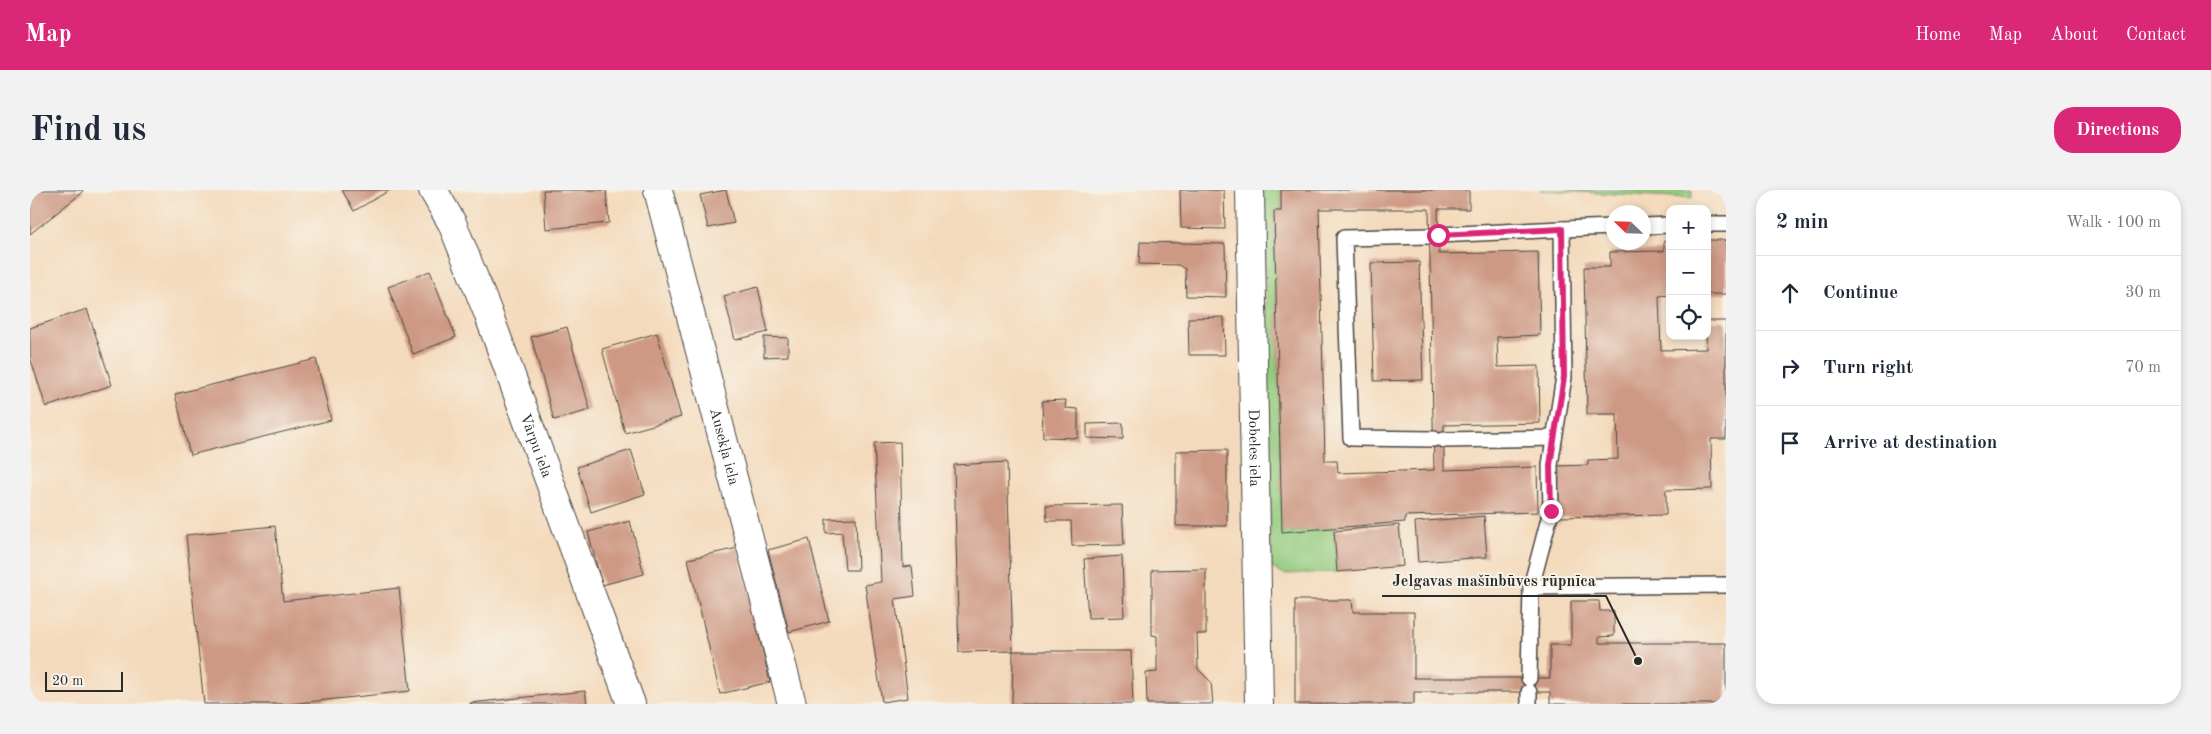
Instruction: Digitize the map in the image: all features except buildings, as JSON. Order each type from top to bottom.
[{"type":"street","name":"Vārpu iela","points":[[433,190],[452,222],[488,313],[631,704]]},
{"type":"street","name":"Ausekļa iela","points":[[658,190],[792,704]]},
{"type":"street","name":"Dobeles iela","points":[[1250,190],[1259,704]]},
{"type":"lane","points":[[1711,224],[1726,224]]},
{"type":"lane","points":[[1651,226],[1666,225]]},
{"type":"lane","points":[[1554,438],[1351,438],[1344,238],[1606,227]]},
{"type":"lane","points":[[1529,691],[1531,587],[1551,511],[1550,465],[1564,377],[1562,229]]},
{"type":"lane","points":[[1531,587],[1726,585]]},
{"type":"green space","points":[[1264,190],[1281,190],[1281,211],[1274,211],[1282,532],[1334,528],[1337,572],[1285,574],[1271,568]]},
{"type":"green space","points":[[1540,190],[1692,190],[1692,198]]},
{"type":"place","name":"Jelgavas mašīnbūves rūpnīca","points":[[1638,661]]},
{"type":"route","points":[[1438,235],[1562,229],[1564,377],[1550,465],[1551,511]]}]
